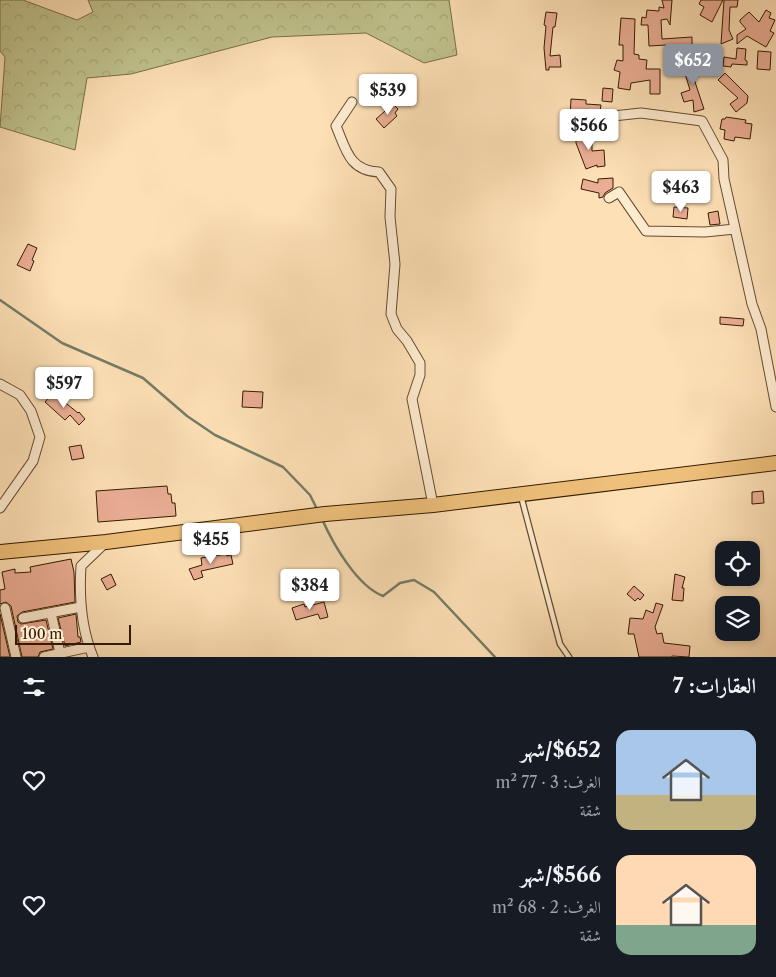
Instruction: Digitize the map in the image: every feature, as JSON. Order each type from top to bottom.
[{"type":"main road","points":[[0,552],[106,542],[305,516],[433,505],[776,463]]},
{"type":"street","points":[[352,102],[336,126],[350,160],[368,172],[379,172],[390,190],[390,217],[395,264],[391,314],[397,329],[407,341],[420,363],[420,375],[412,399],[433,505]]},
{"type":"street","points":[[600,132],[604,117],[641,113],[702,122],[723,160],[724,179],[752,304],[761,329],[776,407]]},
{"type":"street","points":[[609,198],[619,192],[646,231],[705,232],[735,229]]},
{"type":"street","points":[[0,384],[20,395],[31,411],[40,437],[33,461],[0,508]]},
{"type":"street","points":[[93,657],[89,647],[79,593],[81,566],[106,542]]},
{"type":"street","points":[[5,608],[5,625],[16,657]]},
{"type":"street","points":[[23,618],[81,608]]},
{"type":"street","points":[[51,613],[60,653]]},
{"type":"street","points":[[44,657],[89,647]]},
{"type":"lane","points":[[520,494],[560,644],[569,657]]},
{"type":"green space","points":[[0,0],[23,0],[77,20],[93,12],[88,0],[449,0],[457,55],[424,63],[366,33],[272,37],[131,74],[87,78],[75,150],[0,127],[5,57],[0,51]]},
{"type":"building","points":[[662,0],[672,0],[670,25],[667,19],[661,20],[662,39],[692,37],[692,51],[666,53],[666,45],[649,46],[648,25],[641,25],[642,17],[646,18],[647,10],[659,11],[659,7],[664,8]]},
{"type":"building","points":[[701,0],[723,0],[712,22],[700,15],[704,7],[699,4]]},
{"type":"building","points":[[724,0],[738,0],[737,7],[730,7],[729,30],[733,39],[721,44]]},
{"type":"building","points":[[766,10],[771,13],[769,18],[775,20],[770,31],[774,33],[766,47],[747,36],[737,44],[737,35],[746,29],[740,20],[749,12],[759,22]]},
{"type":"building","points":[[546,12],[557,13],[555,27],[553,27],[550,56],[560,55],[561,67],[549,67],[549,70],[546,70],[544,48]]},
{"type":"building","points":[[621,18],[635,19],[634,54],[639,55],[639,59],[647,60],[646,69],[660,69],[660,94],[650,94],[650,80],[631,83],[630,90],[618,88],[620,72],[614,70],[617,60],[623,61],[623,45],[619,45]]},
{"type":"building","points":[[737,48],[746,49],[745,60],[747,65],[732,64],[731,67],[723,66],[724,57],[736,59]]},
{"type":"building","points":[[758,51],[771,52],[770,70],[757,69]]},
{"type":"building","points":[[696,61],[702,71],[693,76],[704,109],[694,112],[693,100],[684,102],[681,93],[690,90],[683,67]]},
{"type":"building","points":[[725,73],[748,96],[747,103],[736,112],[730,104],[738,98],[718,80]]},
{"type":"building","points":[[603,88],[613,89],[612,102],[602,101]]},
{"type":"building","points":[[571,99],[586,100],[586,104],[601,105],[596,122],[587,121],[587,118],[570,117]]},
{"type":"building","points":[[393,104],[398,109],[395,113],[397,116],[384,128],[376,119]]},
{"type":"building","points":[[726,117],[746,120],[745,123],[752,124],[750,139],[735,137],[734,141],[724,139],[725,130],[720,129],[722,119]]},
{"type":"building","points":[[592,132],[592,151],[604,150],[605,166],[597,167],[597,165],[586,169],[576,143],[576,133]]},
{"type":"building","points":[[613,178],[613,188],[605,193],[603,197],[599,198],[599,193],[581,189],[583,179],[598,183],[598,179]]},
{"type":"building","points":[[674,207],[688,208],[687,219],[673,217]]},
{"type":"building","points":[[718,211],[720,224],[710,225],[708,213]]},
{"type":"building","points":[[28,244],[37,248],[30,271],[17,265]]},
{"type":"building","points":[[720,317],[744,319],[743,326],[720,324]]},
{"type":"building","points":[[243,391],[263,392],[262,408],[242,407]]},
{"type":"building","points":[[52,394],[79,412],[85,419],[79,425],[70,415],[65,420],[45,402]]},
{"type":"building","points":[[81,445],[84,458],[72,460],[69,447]]},
{"type":"building","points":[[167,486],[168,494],[171,494],[172,503],[175,503],[176,516],[98,522],[96,491]]},
{"type":"building","points":[[763,491],[764,503],[752,504],[752,492]]},
{"type":"building","points":[[226,554],[227,556],[231,555],[233,564],[201,571],[203,577],[194,580],[189,569],[202,565],[201,558]]},
{"type":"building","points":[[71,559],[74,572],[75,602],[22,612],[17,616],[18,622],[21,624],[46,620],[53,649],[40,652],[38,657],[22,657],[11,606],[6,602],[0,604],[0,590],[5,589],[2,572],[15,569],[15,573],[31,572],[30,567]]},
{"type":"building","points":[[111,574],[116,585],[107,590],[101,579]]},
{"type":"building","points":[[675,574],[685,577],[682,588],[684,588],[683,601],[672,600]]},
{"type":"building","points":[[634,586],[644,595],[640,600],[638,598],[635,601],[627,594]]},
{"type":"building","points":[[324,602],[328,617],[320,619],[318,614],[296,620],[292,608],[304,604],[305,607]]},
{"type":"building","points":[[656,603],[663,605],[655,627],[657,634],[662,633],[664,643],[690,646],[689,657],[639,657],[634,634],[628,634],[630,618],[643,619],[646,610],[653,613]]},
{"type":"building","points":[[0,614],[10,657],[0,657]]},
{"type":"building","points":[[76,614],[78,637],[80,637],[81,642],[65,646],[58,618]]},
{"type":"waterway","points":[[0,300],[62,343],[143,378],[187,416],[215,435],[283,467],[310,495],[317,509]]},
{"type":"waterway","points":[[322,519],[339,552],[355,574],[373,591],[383,596],[400,583],[414,580],[434,592],[495,657]]}]
